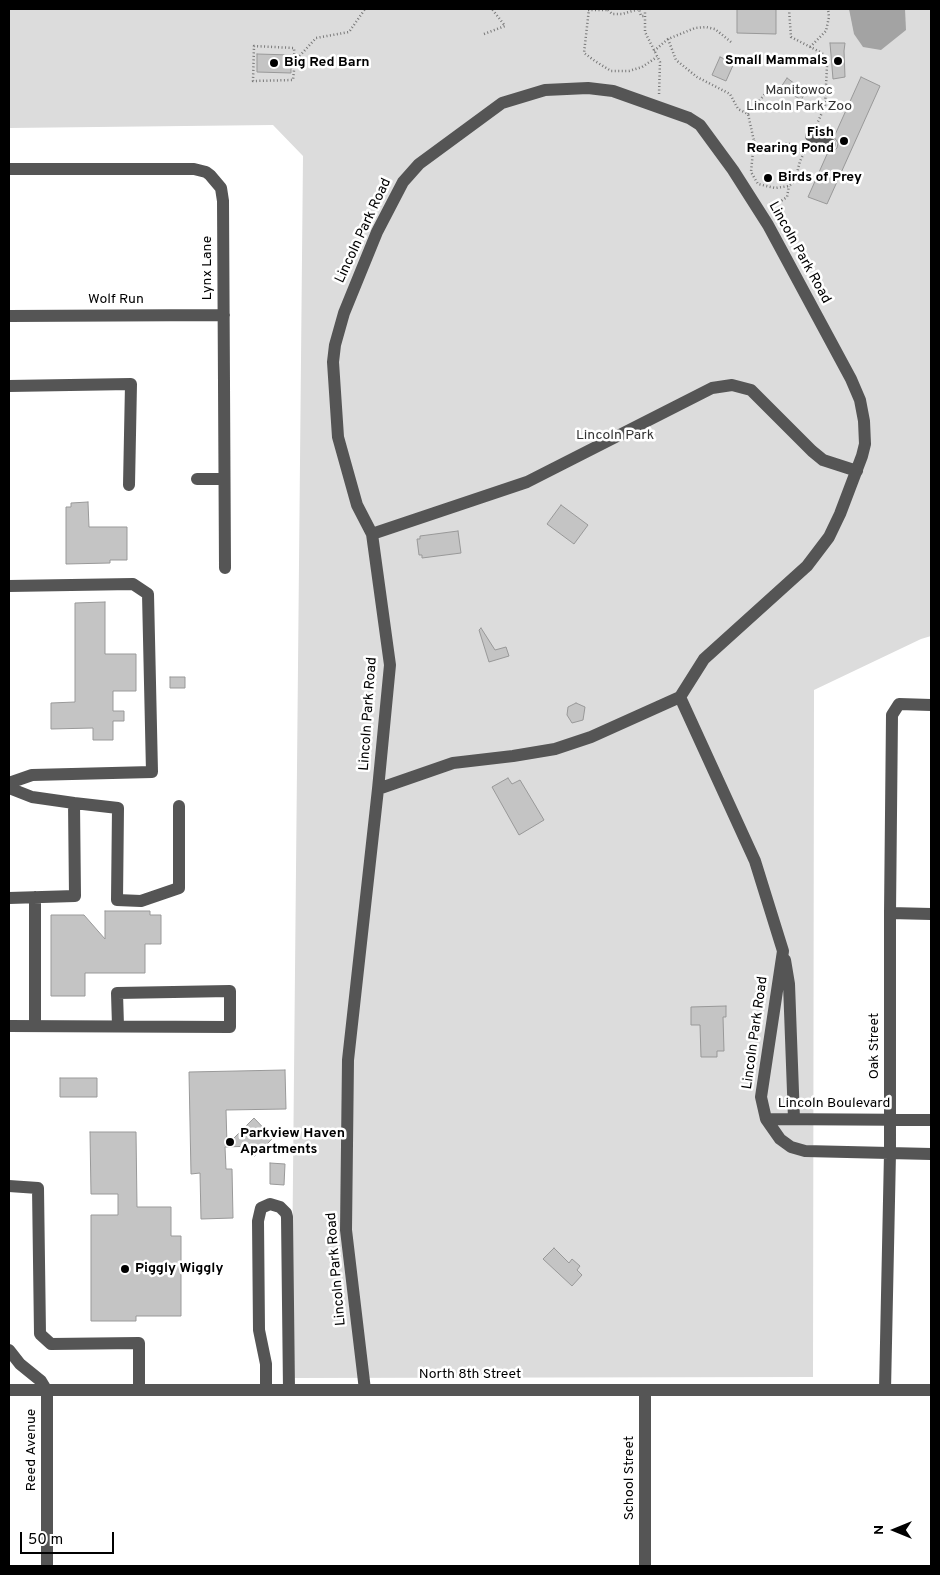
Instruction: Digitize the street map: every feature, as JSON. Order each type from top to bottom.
[{"type":"street","name":"Lincoln Park Road","points":[[365,1390],[346,1230],[348,1060],[390,665],[372,534],[356,505],[338,437],[333,362],[335,345],[344,313],[377,232],[403,182],[419,164],[502,103],[545,90],[588,88],[604,90],[659,106],[689,118],[700,125],[733,170],[768,225],[860,400],[864,421],[864,444],[857,471],[829,537],[807,566],[704,659],[680,697],[755,861],[783,951],[790,984],[794,1119]]},
{"type":"street","points":[[811,136],[830,144]]},
{"type":"street","name":"Lynx Lane","points":[[9,169],[194,168],[206,172],[215,179],[223,193],[225,568]]},
{"type":"street","name":"Wolf Run","points":[[9,316],[224,315]]},
{"type":"street","points":[[9,386],[131,384],[129,484]]},
{"type":"street","points":[[372,534],[527,482],[712,388],[732,385],[751,390],[823,460],[857,471]]},
{"type":"street","points":[[197,479],[224,479]]},
{"type":"street","points":[[9,586],[133,584],[148,594],[152,772],[32,775],[9,783]]},
{"type":"street","points":[[378,789],[453,763],[555,749],[591,736],[680,697]]},
{"type":"street","name":"Oak Street","points":[[885,1390],[890,1153],[892,715],[899,704],[931,705]]},
{"type":"street","points":[[9,788],[32,797],[118,808],[117,900],[141,901],[179,888],[179,806]]},
{"type":"street","points":[[9,898],[75,896],[74,803]]},
{"type":"street","points":[[35,897],[35,1026]]},
{"type":"street","points":[[890,913],[931,914]]},
{"type":"street","name":"Lincoln Park Road","points":[[766,1119],[761,1098],[783,951]]},
{"type":"street","points":[[9,1026],[230,1027],[230,991],[117,993],[118,1026]]},
{"type":"street","name":"Lincoln Boulevard","points":[[766,1119],[931,1120]]},
{"type":"street","name":"Lincoln Boulevard","points":[[766,1119],[780,1140],[791,1147],[805,1151],[931,1154]]},
{"type":"street","points":[[9,1186],[38,1188],[40,1334],[51,1344],[139,1343],[139,1390]]},
{"type":"street","points":[[266,1390],[266,1364],[259,1330],[258,1221],[261,1208],[270,1204],[280,1207],[286,1212],[287,1217],[289,1390]]},
{"type":"street","name":"Reed Avenue","points":[[9,1350],[20,1364],[41,1380],[47,1390],[47,1566]]},
{"type":"street","name":"North 8th Street","points":[[9,1390],[931,1390]]},
{"type":"street","name":"School Street","points":[[645,1390],[645,1566]]},
{"type":"path","points":[[294,61],[294,48],[254,46],[253,81],[294,80],[294,61],[316,38],[349,32],[365,9]]},
{"type":"path","points":[[484,34],[505,26],[492,9]]},
{"type":"path","points":[[645,16],[641,16],[639,9],[622,14],[612,14],[608,9],[588,9],[584,53],[611,71],[629,71],[642,67],[657,58]]},
{"type":"path","points":[[645,9],[645,32],[660,62],[659,106]]},
{"type":"path","points":[[758,184],[775,188],[789,186],[795,181],[803,155],[825,106],[826,66],[822,53],[791,36],[789,9]]},
{"type":"path","points":[[810,46],[826,31],[829,17],[828,9]]},
{"type":"path","points":[[654,51],[668,39],[695,28],[706,27],[716,29],[731,42]]},
{"type":"path","points":[[668,39],[676,60],[696,77],[730,94],[738,109],[748,114]]},
{"type":"path","points":[[748,114],[772,86]]},
{"type":"path","points":[[748,114],[754,141],[751,172],[758,184],[760,193]]},
{"type":"path","points":[[754,141],[758,147],[788,143],[798,149],[803,155]]},
{"type":"path","points":[[762,202],[775,205],[787,196],[789,186]]},
{"type":"green space","name":"Lincoln Park","points":[[9,9],[931,9],[931,636],[814,690],[813,1377],[291,1378],[303,156],[273,125],[9,128]]},
{"type":"shaded area","points":[[849,9],[905,9],[906,30],[881,50],[863,47],[854,34]]},
{"type":"building","points":[[737,9],[776,9],[776,34],[737,33]]},
{"type":"building","name":"Small Mammals","points":[[830,43],[845,43],[845,77],[833,79]]},
{"type":"building","name":"Big Red Barn","points":[[257,54],[291,55],[291,73],[257,72]]},
{"type":"building","points":[[720,57],[734,63],[726,81],[712,75]]},
{"type":"building","name":"Fish Rearing Pond","points":[[861,77],[880,86],[827,204],[808,197],[828,152],[834,151],[837,148],[838,143],[834,137]]},
{"type":"building","points":[[787,78],[806,92],[801,100],[781,87]]},
{"type":"building","points":[[88,502],[89,527],[127,527],[127,560],[110,560],[110,563],[66,564],[66,507],[71,507],[71,503]]},
{"type":"building","points":[[561,505],[588,525],[574,544],[547,524]]},
{"type":"building","points":[[458,531],[461,553],[422,558],[422,555],[419,555],[417,539],[420,539],[420,536]]},
{"type":"building","points":[[105,602],[105,654],[136,654],[136,691],[113,691],[113,711],[124,711],[124,721],[113,721],[113,740],[93,740],[93,728],[51,729],[51,703],[75,702],[75,603]]},
{"type":"building","points":[[481,628],[495,650],[506,647],[509,656],[489,662],[479,630]]},
{"type":"building","points":[[170,677],[185,677],[185,688],[170,688]]},
{"type":"building","points":[[576,703],[585,707],[583,720],[572,723],[567,715],[568,707]]},
{"type":"building","points":[[508,778],[512,784],[520,780],[544,820],[519,835],[492,787]]},
{"type":"building","points":[[105,911],[150,911],[150,915],[161,915],[161,944],[145,944],[145,973],[85,973],[85,996],[51,996],[51,915],[84,915],[105,939]]},
{"type":"building","points":[[726,1006],[726,1017],[723,1017],[724,1051],[717,1051],[717,1057],[701,1057],[700,1025],[691,1025],[691,1007]]},
{"type":"building","name":"Parkview Haven Apartments","points":[[285,1070],[286,1109],[226,1110],[227,1145],[254,1118],[273,1138],[254,1157],[254,1146],[225,1147],[226,1169],[232,1169],[233,1218],[201,1219],[200,1173],[191,1174],[189,1072]]},
{"type":"building","points":[[60,1078],[97,1078],[97,1097],[60,1097]]},
{"type":"building","points":[[90,1132],[136,1132],[137,1207],[171,1207],[171,1236],[181,1236],[181,1316],[136,1316],[136,1321],[91,1321],[91,1215],[118,1215],[118,1194],[91,1194]]},
{"type":"building","points":[[270,1163],[285,1164],[284,1185],[270,1184]]},
{"type":"building","points":[[554,1248],[569,1263],[572,1259],[580,1266],[577,1270],[582,1275],[572,1286],[543,1259]]},
{"type":"place","name":"Small Mammals","points":[[838,61]]},
{"type":"place","name":"Big Red Barn","points":[[274,63]]},
{"type":"place","name":"Fish Rearing Pond","points":[[844,141]]},
{"type":"place","name":"Birds of Prey","points":[[768,178]]},
{"type":"place","name":"Parkview Haven Apartments","points":[[230,1142]]},
{"type":"place","name":"Piggly Wiggly","points":[[125,1269]]},
{"type":"park label","name":"Manitowoc Lincoln Park Zoo","points":[[799,99]]}]
